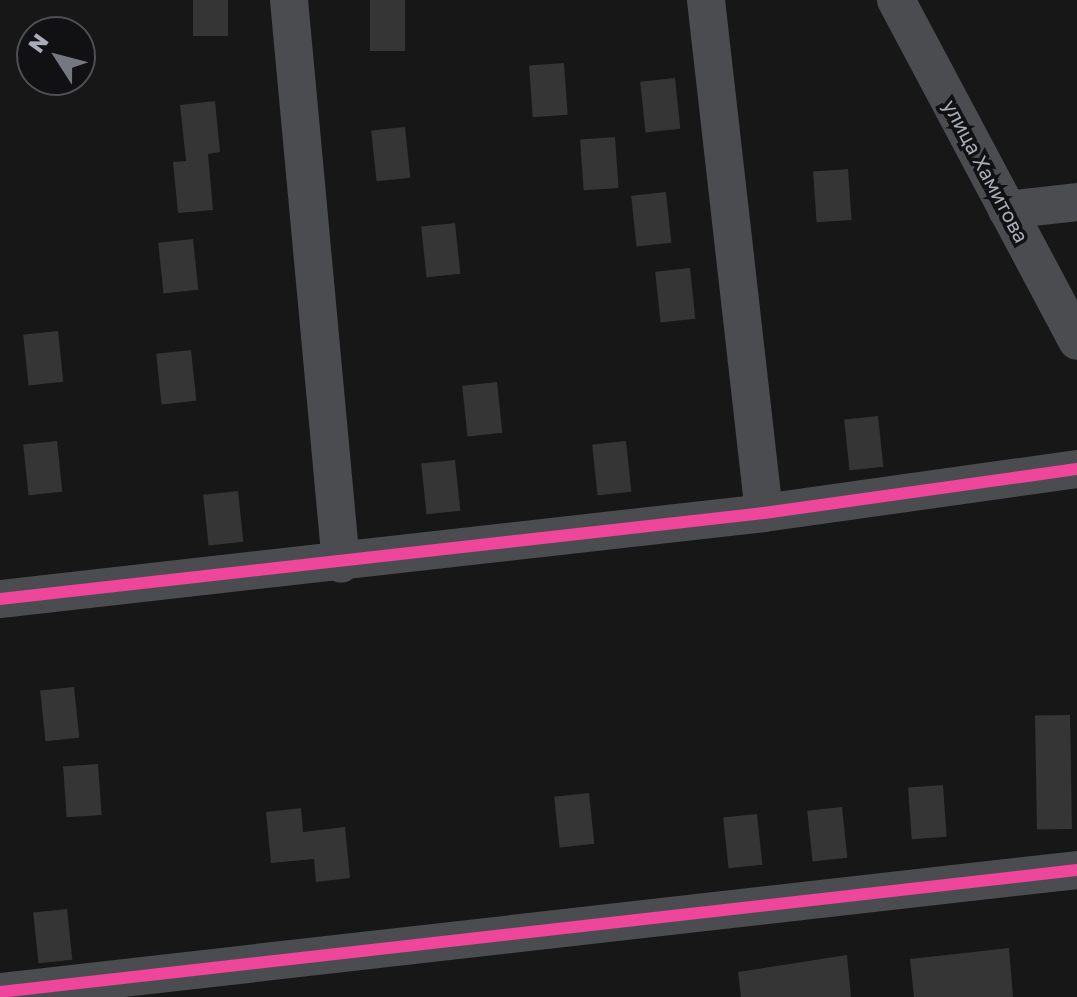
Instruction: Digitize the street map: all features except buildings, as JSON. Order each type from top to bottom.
[{"type":"street","points":[[289,0],[341,564]]},
{"type":"street","points":[[706,0],[764,513]]},
{"type":"street","name":"улица Хамитова","points":[[896,0],[1077,341]]},
{"type":"street","points":[[1007,210],[1077,202]]},
{"type":"street","points":[[0,599],[341,564],[764,513],[1077,469]]},
{"type":"street","points":[[0,992],[1077,870]]},
{"type":"cycle path","points":[[0,599],[764,513],[1077,469]]},
{"type":"cycle path","points":[[0,992],[1077,870]]}]
